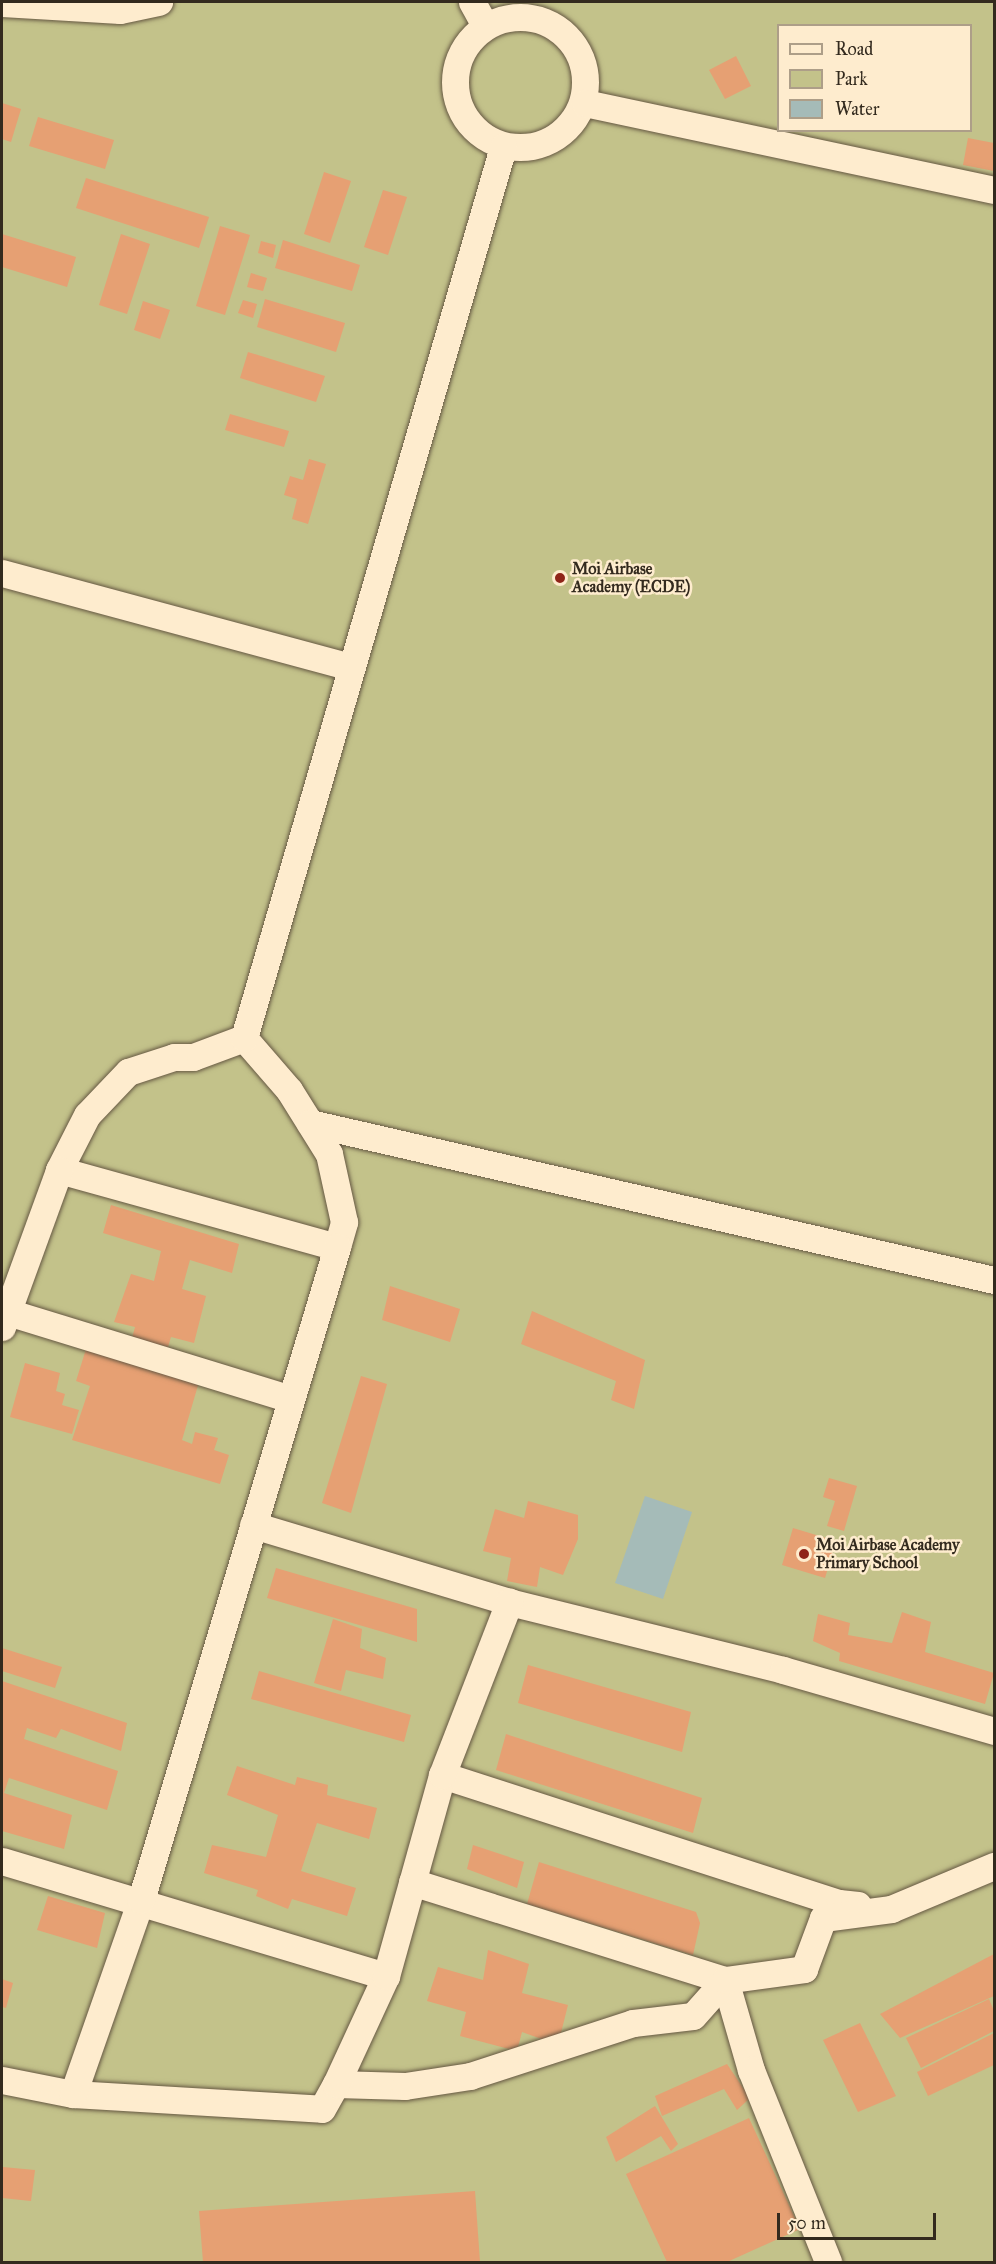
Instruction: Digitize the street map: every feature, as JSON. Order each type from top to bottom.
[{"type":"street","points":[[2,3],[120,10],[159,2]]},
{"type":"street","points":[[472,2],[486,25]]},
{"type":"street","points":[[516,16],[548,22],[573,41],[586,71],[585,103],[553,141],[503,147],[475,132],[458,106],[455,86],[463,47],[486,25],[516,16]]},
{"type":"street","points":[[585,103],[994,190]]},
{"type":"street","points":[[244,1038],[503,147]]},
{"type":"street","points":[[2,573],[351,667]]},
{"type":"street","points":[[73,2094],[141,1900],[344,1222],[329,1154],[310,1123],[244,1038]]},
{"type":"street","points":[[244,1038],[192,1057],[174,1057],[128,1072],[87,1115],[59,1170],[5,1320],[291,1399]]},
{"type":"street","points":[[310,1123],[994,1280]]},
{"type":"street","points":[[59,1170],[337,1247]]},
{"type":"street","points":[[253,1525],[509,1602],[783,1670],[994,1731]]},
{"type":"street","points":[[2,2080],[73,2094],[322,2109],[386,1976],[442,1775],[509,1602]]},
{"type":"street","points":[[442,1775],[839,1903],[891,1909]]},
{"type":"street","points":[[2,1861],[141,1900],[386,1976]]},
{"type":"street","points":[[412,1882],[725,1980],[804,1969],[823,1918],[891,1909],[994,1866]]},
{"type":"street","points":[[336,2084],[405,2086],[470,2076],[633,2023],[693,2016],[725,1980]]},
{"type":"street","points":[[725,1980],[751,2070],[828,2262]]},
{"type":"green space","points":[[2,2],[994,2],[994,2262],[2,2262]]},
{"type":"water","points":[[645,1496],[692,1512],[663,1599],[615,1583]]},
{"type":"building","points":[[736,56],[751,86],[725,99],[709,70]]},
{"type":"building","points":[[2,103],[21,109],[11,142],[2,139]]},
{"type":"building","points":[[38,117],[114,140],[105,169],[29,146]]},
{"type":"building","points":[[968,138],[994,143],[994,171],[963,165]]},
{"type":"building","points":[[324,172],[351,181],[330,243],[304,234]]},
{"type":"building","points":[[86,178],[209,217],[199,248],[76,208]]},
{"type":"building","points":[[383,190],[407,197],[388,255],[364,247]]},
{"type":"building","points":[[220,226],[250,235],[225,315],[196,306]]},
{"type":"building","points":[[2,234],[76,257],[67,287],[2,267]]},
{"type":"building","points":[[121,234],[150,244],[127,314],[99,305]]},
{"type":"building","points":[[283,240],[360,265],[352,291],[275,268]]},
{"type":"building","points":[[261,241],[276,245],[273,258],[258,253]]},
{"type":"building","points":[[251,273],[267,278],[263,291],[247,287]]},
{"type":"building","points":[[265,299],[345,323],[336,352],[257,327]]},
{"type":"building","points":[[243,300],[257,304],[253,318],[238,313]]},
{"type":"building","points":[[143,301],[170,310],[160,339],[134,330]]},
{"type":"building","points":[[248,352],[325,376],[316,402],[240,378]]},
{"type":"building","points":[[230,414],[289,431],[284,447],[225,430]]},
{"type":"building","points":[[309,459],[326,464],[308,524],[292,519],[297,499],[284,495],[290,476],[303,480]]},
{"type":"building","points":[[111,1205],[239,1244],[232,1273],[190,1260],[182,1289],[206,1296],[194,1343],[171,1337],[168,1347],[132,1338],[135,1327],[114,1322],[131,1274],[154,1281],[161,1251],[103,1233]]},
{"type":"building","points":[[390,1286],[460,1309],[450,1342],[382,1320]]},
{"type":"building","points":[[532,1311],[645,1360],[634,1409],[611,1400],[616,1381],[521,1344]]},
{"type":"building","points":[[86,1349],[199,1382],[182,1440],[192,1444],[195,1432],[218,1438],[214,1450],[229,1455],[220,1484],[72,1440],[90,1386],[76,1381]]},
{"type":"building","points":[[25,1363],[60,1373],[56,1391],[65,1394],[62,1405],[79,1410],[72,1434],[10,1417]]},
{"type":"building","points":[[361,1376],[387,1384],[351,1513],[322,1503]]},
{"type":"building","points":[[829,1478],[857,1486],[844,1531],[827,1526],[835,1501],[823,1497]]},
{"type":"building","points":[[528,1501],[578,1515],[578,1539],[563,1575],[540,1567],[537,1587],[507,1581],[511,1558],[483,1551],[495,1509],[524,1518]]},
{"type":"building","points":[[793,1528],[836,1541],[825,1578],[782,1565]]},
{"type":"building","points":[[276,1568],[417,1609],[417,1642],[267,1598]]},
{"type":"building","points":[[902,1612],[931,1622],[925,1652],[994,1673],[985,1704],[839,1661],[840,1653],[813,1641],[818,1614],[850,1623],[848,1635],[892,1643]]},
{"type":"building","points":[[333,1619],[362,1629],[360,1648],[386,1658],[383,1679],[346,1670],[341,1691],[314,1683]]},
{"type":"building","points":[[2,1648],[62,1667],[55,1688],[2,1671]]},
{"type":"building","points":[[528,1665],[691,1712],[682,1752],[518,1703]]},
{"type":"building","points":[[259,1671],[411,1715],[404,1742],[251,1699]]},
{"type":"building","points":[[2,1681],[127,1723],[121,1751],[61,1729],[56,1738],[27,1728],[24,1739],[118,1771],[107,1810],[9,1778],[4,1793],[72,1815],[64,1849],[2,1831]]},
{"type":"building","points":[[506,1734],[702,1798],[693,1833],[496,1770]]},
{"type":"building","points":[[237,1766],[295,1785],[297,1777],[328,1785],[327,1795],[377,1808],[369,1839],[317,1823],[301,1871],[356,1888],[347,1916],[292,1899],[288,1909],[256,1896],[258,1890],[204,1873],[212,1845],[266,1857],[278,1815],[227,1795]]},
{"type":"building","points":[[473,1845],[524,1862],[517,1888],[467,1869]]},
{"type":"building","points":[[539,1862],[696,1912],[700,1923],[693,1955],[527,1904]]},
{"type":"building","points":[[48,1896],[105,1913],[97,1948],[37,1930]]},
{"type":"building","points":[[488,1950],[529,1964],[522,1993],[568,2005],[558,2045],[522,2032],[517,2051],[460,2036],[466,2012],[427,2001],[438,1967],[483,1980]]},
{"type":"building","points":[[994,1954],[994,1996],[900,2038],[880,2014]]},
{"type":"building","points":[[2,1979],[13,1983],[6,2008],[2,2007]]},
{"type":"building","points":[[989,1999],[994,2011],[994,2031],[921,2068],[906,2038]]},
{"type":"building","points":[[860,2023],[896,2096],[858,2112],[823,2040]]},
{"type":"building","points":[[994,2033],[994,2065],[928,2096],[917,2072]]},
{"type":"building","points":[[727,2064],[750,2098],[737,2110],[724,2089],[662,2116],[655,2096]]},
{"type":"building","points":[[655,2106],[678,2144],[671,2151],[661,2136],[616,2162],[606,2137]]},
{"type":"building","points":[[749,2118],[800,2229],[727,2262],[667,2262],[626,2174]]},
{"type":"building","points":[[3,2167],[35,2170],[31,2201],[2,2198]]},
{"type":"building","points":[[475,2191],[480,2262],[203,2262],[199,2211]]},
{"type":"place","name":"Moi Airbase Academy (ECDE)","points":[[560,578]]},
{"type":"place","name":"Moi Airbase Academy Primary School","points":[[804,1554]]}]
